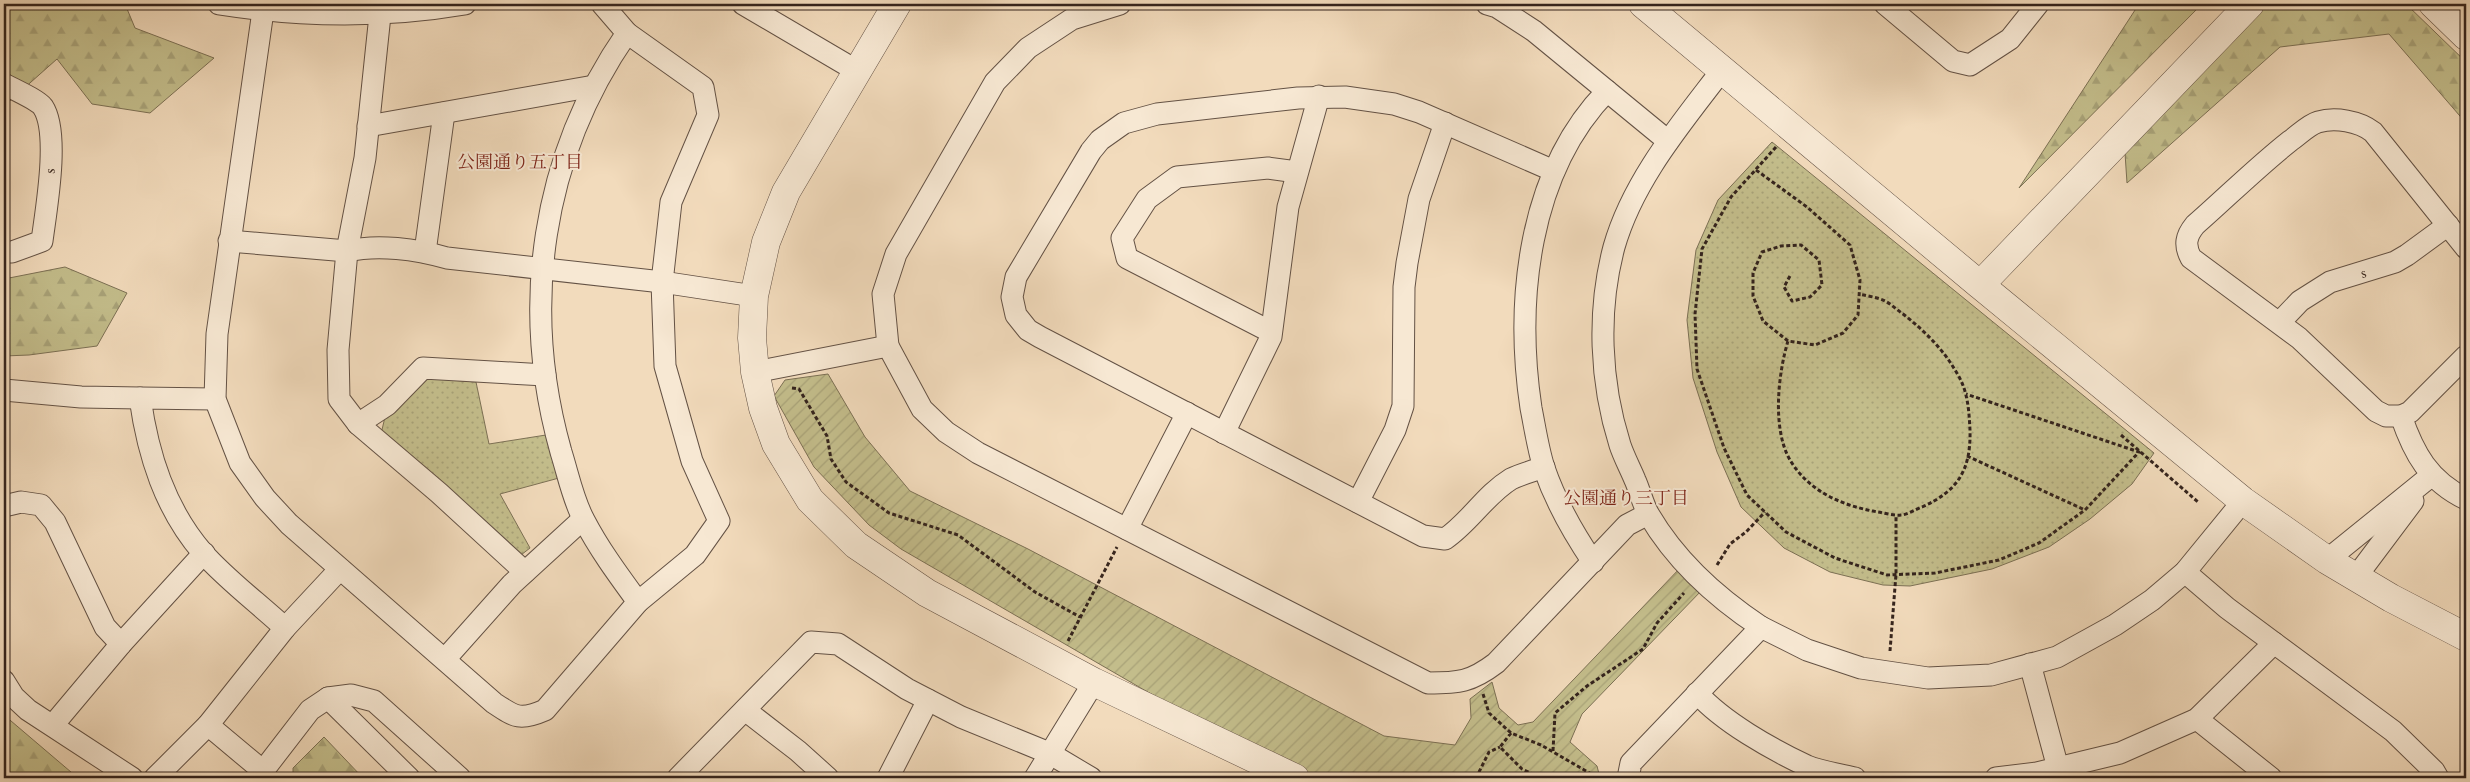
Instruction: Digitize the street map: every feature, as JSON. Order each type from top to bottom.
[{"type":"street","points":[[219,4],[263,11],[312,9],[380,15],[465,4]]},
{"type":"street","points":[[263,11],[217,334],[215,399],[240,463],[265,498],[289,524],[411,632],[446,658],[494,702],[516,718],[531,716],[545,710],[638,602],[696,555],[719,521],[692,461],[664,366],[662,282],[671,202],[708,114],[702,87],[627,33],[602,4]]},
{"type":"street","points":[[743,4],[857,71]]},
{"type":"street","points":[[897,4],[786,192],[766,242],[754,296],[752,338],[755,372],[763,408],[776,444],[810,500],[856,545],[927,593],[1094,682],[1295,778]]},
{"type":"street","points":[[1120,4],[1072,19],[1028,48],[995,82],[896,254],[883,294],[888,346],[922,409],[946,432],[978,453],[1428,683],[1452,683],[1478,677],[1496,663],[1627,525],[1648,514]]},
{"type":"street","points":[[1487,4],[1497,7],[1534,31],[1668,140]]},
{"type":"street","points":[[1643,4],[2243,501],[2328,560],[2466,637]]},
{"type":"street","points":[[1892,6],[1953,61],[1970,65],[2010,39],[2038,4]]},
{"type":"street","points":[[1980,285],[2250,4]]},
{"type":"street","points":[[2433,4],[2466,36]]},
{"type":"street","points":[[380,15],[365,158],[347,251],[338,350],[339,399],[358,424],[439,493],[525,572]]},
{"type":"street","points":[[627,33],[594,86],[572,133],[552,197],[541,270],[540,306],[545,375],[554,426],[583,519],[638,602]]},
{"type":"street","points":[[1722,70],[1668,140],[1646,176],[1615,246],[1605,288],[1603,320],[1604,366],[1612,412],[1620,446],[1648,514],[1670,546],[1702,580],[1733,608],[1761,627],[1807,650],[1861,668],[1928,678],[1991,675],[2057,657],[2115,625],[2152,600],[2185,572],[2243,501]]},
{"type":"street","name":"s","points":[[4,84],[43,106],[51,127],[49,188],[42,241],[12,252],[4,252]]},
{"type":"street","points":[[368,126],[594,86]]},
{"type":"street","points":[[1593,562],[1567,517],[1544,467],[1528,388],[1525,314],[1542,203],[1554,171],[1574,133],[1594,104],[1607,91]]},
{"type":"street","points":[[1544,467],[1512,479],[1489,496],[1462,527],[1445,539],[1423,536],[1028,330],[1016,315],[1012,297],[1016,277],[1091,151],[1114,128],[1124,123],[1157,114],[1319,96],[1345,97],[1394,104],[1419,112],[1554,171]]},
{"type":"street","points":[[1224,433],[1260,363],[1271,332],[1284,230],[1297,172],[1319,96]]},
{"type":"street","points":[[425,252],[444,113]]},
{"type":"street","points":[[2466,248],[2373,132],[2366,127],[2340,120],[2319,122],[2310,126],[2275,153],[2195,224],[2188,234],[2186,242],[2187,250],[2199,264],[2280,322],[2376,411],[2386,416],[2401,416],[2410,412],[2466,356]]},
{"type":"street","points":[[1358,502],[1395,430],[1403,406],[1404,287],[1407,263],[1419,199],[1445,123]]},
{"type":"street","points":[[1271,332],[1127,258],[1122,238],[1147,199],[1177,177],[1268,168],[1297,172]]},
{"type":"street","name":"s","points":[[2280,322],[2314,291],[2339,278],[2395,262],[2408,255],[2448,225]]},
{"type":"street","points":[[229,241],[347,251],[362,247],[425,252],[447,258],[662,282],[754,296]]},
{"type":"street","points":[[755,372],[888,346]]},
{"type":"street","points":[[358,424],[386,405],[423,368],[545,375]]},
{"type":"street","points":[[4,390],[82,397],[215,399]]},
{"type":"street","points":[[140,398],[146,433],[161,486],[171,508],[204,554],[285,628]]},
{"type":"street","points":[[1127,529],[1187,414]]},
{"type":"street","points":[[2401,416],[2411,443],[2422,464],[2432,475],[2450,489],[2466,498]]},
{"type":"street","points":[[2328,560],[2432,475]]},
{"type":"street","points":[[2356,577],[2432,475]]},
{"type":"street","points":[[4,506],[21,502],[41,506],[55,522],[105,627],[121,644]]},
{"type":"street","points":[[446,658],[525,572],[583,519]]},
{"type":"street","points":[[53,725],[121,644],[204,554]]},
{"type":"street","points":[[155,778],[208,725],[285,628],[340,569]]},
{"type":"street","points":[[2185,572],[2226,608],[2393,731],[2434,771],[2438,778]]},
{"type":"street","points":[[1628,775],[1631,763],[1761,627]]},
{"type":"street","points":[[678,778],[812,642],[838,644],[907,689],[961,717],[1049,753],[1091,778]]},
{"type":"street","points":[[1996,778],[2062,773],[2120,753],[2197,718],[2274,643]]},
{"type":"street","points":[[2030,664],[2062,773]]},
{"type":"street","points":[[4,681],[14,697],[28,710],[132,778]]},
{"type":"street","points":[[1035,778],[1094,682]]},
{"type":"street","points":[[1697,693],[1711,708],[1762,741],[1808,766],[1855,778]]},
{"type":"street","points":[[208,725],[264,774],[310,710],[328,698],[351,695],[374,701],[460,778]]},
{"type":"street","points":[[328,698],[408,778]]},
{"type":"street","points":[[888,778],[928,700]]},
{"type":"street","points":[[746,710],[798,751],[828,778]]},
{"type":"street","points":[[2197,718],[2271,778]]},
{"type":"path","points":[[1781,141],[1731,197],[1702,249],[1695,314],[1697,369],[1724,448],[1747,495],[1786,532],[1834,558],[1887,575],[1935,573],[1999,560],[2038,543],[2085,510],[2139,452],[1966,394]]},
{"type":"path","points":[[1756,170],[1807,207],[1850,245],[1860,280],[1858,315],[1843,332],[1815,345],[1788,341],[1763,321],[1753,296],[1753,273],[1762,252],[1781,246],[1801,245],[1819,260],[1822,284],[1810,297],[1792,301],[1784,287],[1791,274]]},
{"type":"path","points":[[1788,341],[1782,363],[1778,401],[1783,441],[1790,459],[1811,486],[1832,499],[1868,510],[1901,516],[1934,501],[1954,488],[1965,467],[1970,441],[1964,387],[1948,358],[1927,333],[1885,301],[1859,294]]},
{"type":"path","points":[[786,387],[799,389],[827,436],[831,459],[846,482],[889,513],[958,535],[1035,592],[1080,617]]},
{"type":"path","points":[[1967,456],[2085,510]]},
{"type":"path","points":[[1553,751],[1555,713],[1586,686],[1643,649],[1663,616],[1680,596],[1702,580],[1718,564],[1730,544],[1746,532],[1766,512]]},
{"type":"path","points":[[1889,655],[1896,574],[1896,515]]},
{"type":"path","points":[[1065,645],[1127,529]]},
{"type":"path","points":[[1478,677],[1489,713],[1511,732],[1553,751],[1593,775],[1628,775]]},
{"type":"path","points":[[1476,778],[1488,752],[1500,747],[1511,732]]},
{"type":"path","points":[[1500,747],[1522,769],[1541,778]]},
{"type":"green space","points":[[4,4],[125,4],[135,28],[214,58],[150,113],[92,104],[57,59],[4,106]]},
{"type":"green space","points":[[2139,4],[2202,4],[2019,188]]},
{"type":"green space","points":[[2264,4],[2406,4],[2466,62],[2466,123],[2389,34],[2280,47],[2127,183],[2125,153]]},
{"type":"green space","points":[[1772,142],[2154,453],[2132,484],[2090,519],[2049,547],[1992,569],[1910,586],[1883,585],[1830,572],[1784,548],[1741,507],[1717,452],[1693,378],[1687,320],[1696,250],[1718,200]]},
{"type":"green space","points":[[65,267],[127,293],[97,346],[29,355],[4,356],[4,279]]},
{"type":"green space","points":[[828,374],[865,437],[910,491],[1028,549],[1384,736],[1455,745],[1471,718],[1470,699],[1492,682],[1499,708],[1518,725],[1533,722],[1681,567],[1703,589],[1582,714],[1570,742],[1597,766],[1600,778],[1296,778],[901,549],[869,525],[814,467],[774,396],[785,380]]},
{"type":"green space","points":[[425,378],[476,382],[489,444],[546,435],[559,478],[500,494],[530,548],[521,555],[381,434],[385,417]]},
{"type":"green space","points":[[4,715],[78,778],[4,778]]},
{"type":"green space","points":[[324,737],[363,778],[293,778],[293,768]]},
{"type":"district","name":"公園通り五丁目","points":[[520,161]]},
{"type":"district","name":"公園通り三丁目","points":[[1626,497]]}]
